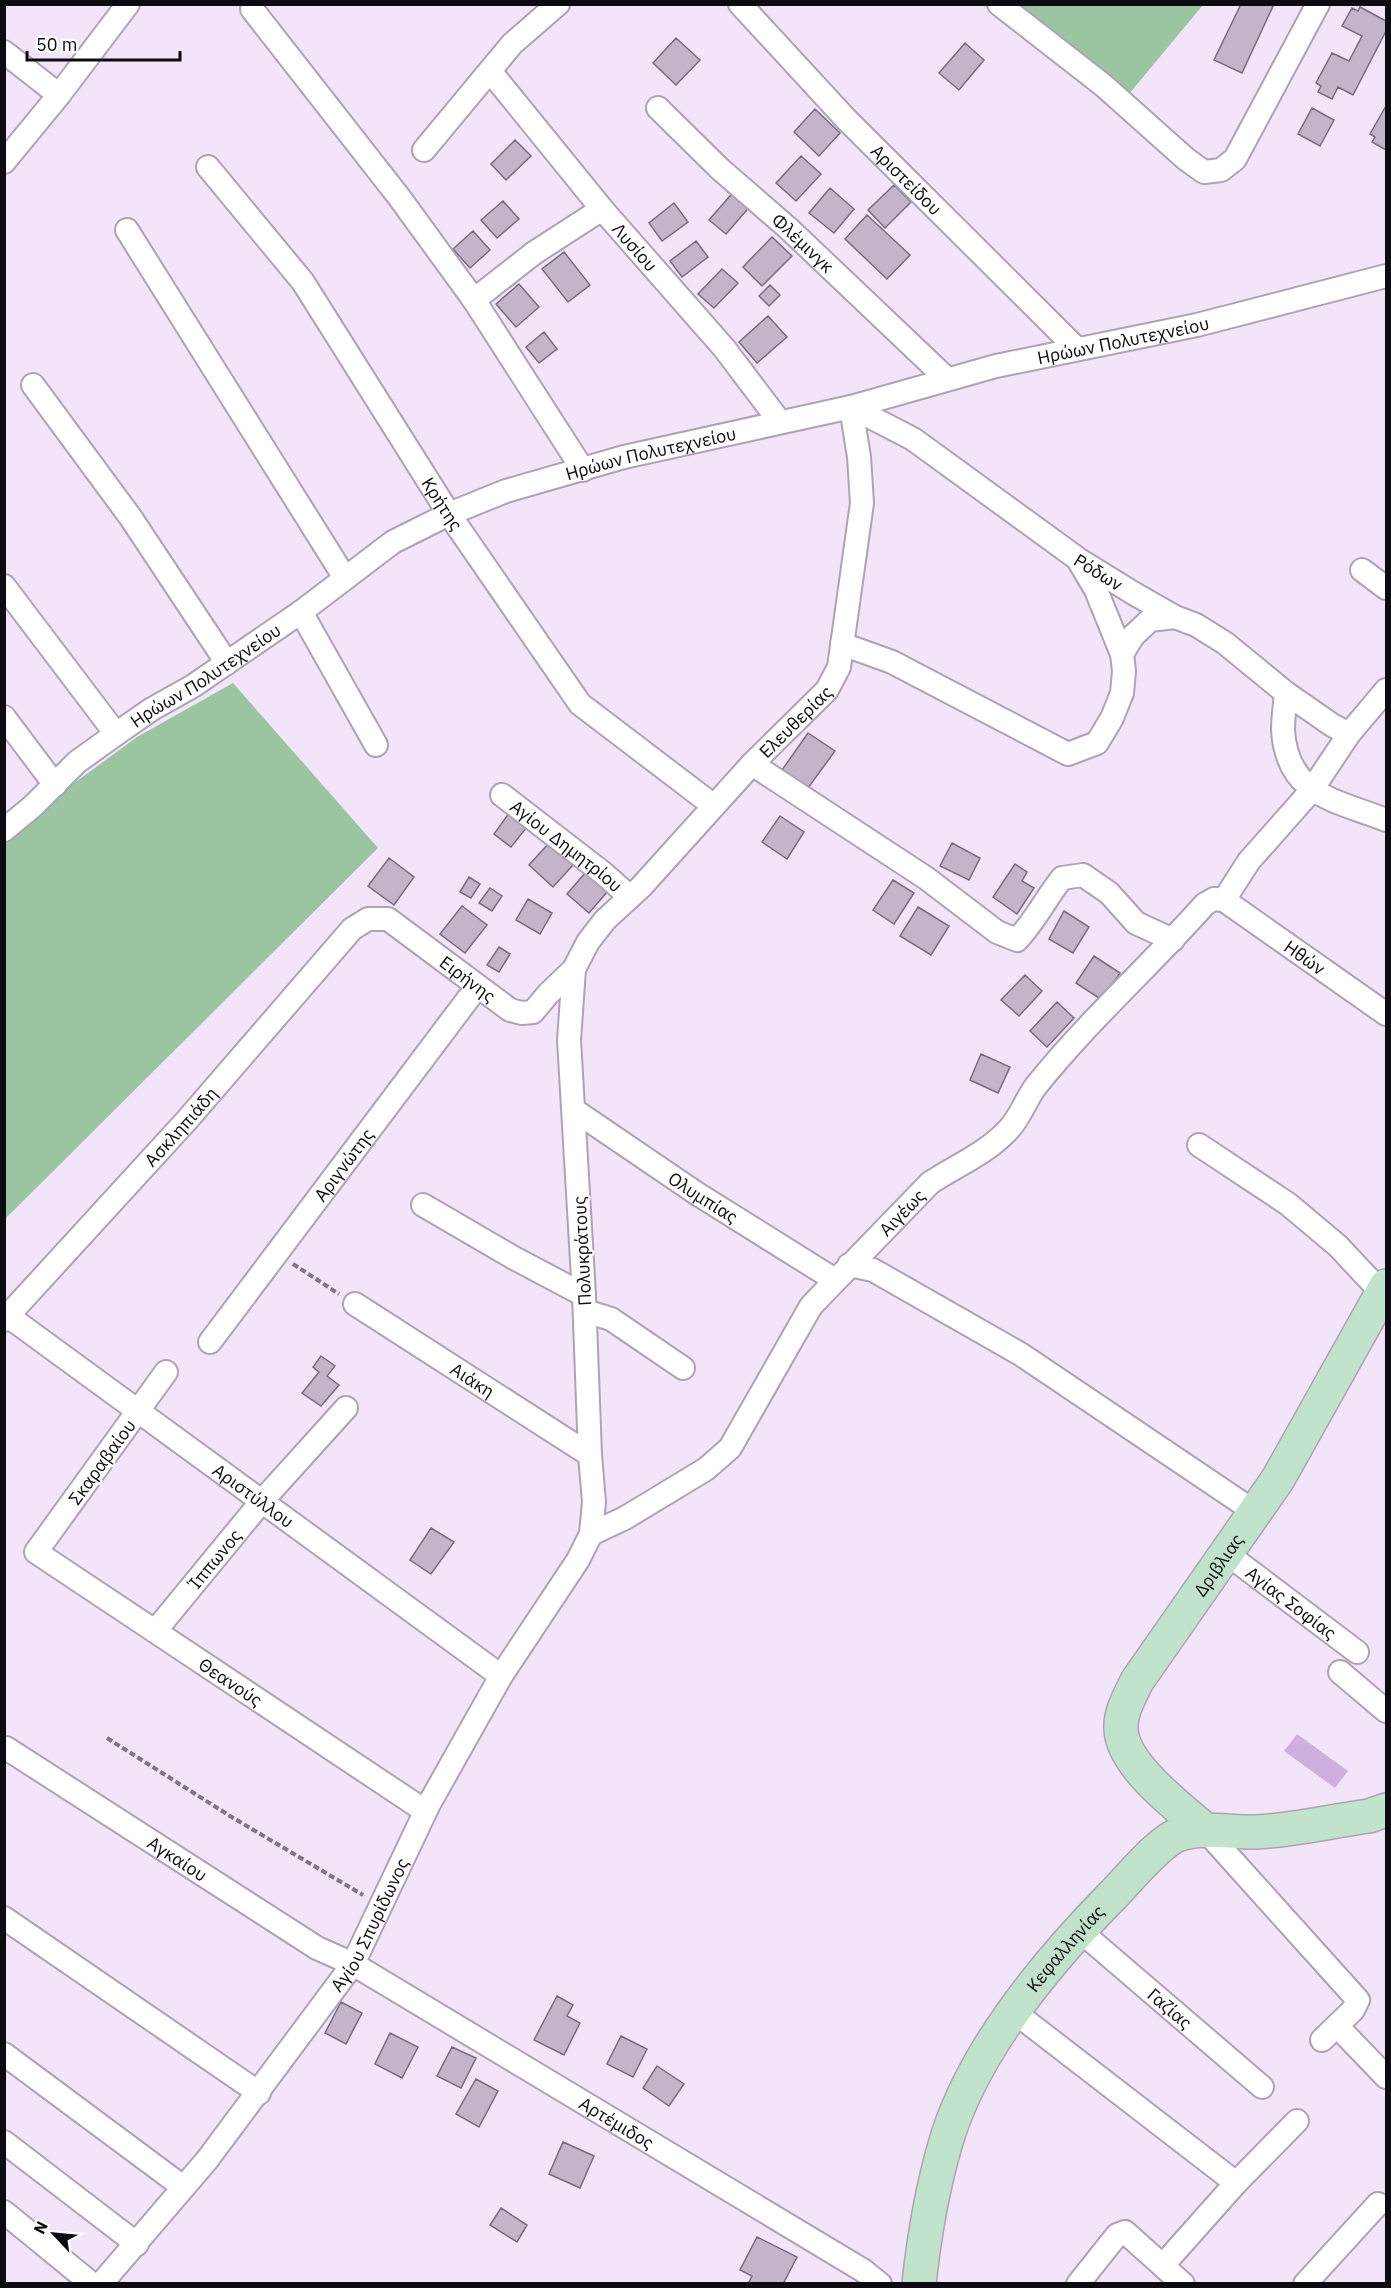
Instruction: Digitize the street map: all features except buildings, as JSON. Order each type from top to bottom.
[{"type":"street","points":[[4,162],[59,95],[128,4]]},
{"type":"street","points":[[424,150],[512,44],[558,4]]},
{"type":"street","name":"Αριστείδου","points":[[740,4],[846,119],[1076,348]]},
{"type":"street","points":[[999,4],[1103,85],[1186,159],[1204,172],[1221,170],[1235,159],[1318,4]]},
{"type":"street","points":[[252,9],[399,197],[474,300],[583,470]]},
{"type":"street","points":[[4,52],[59,95]]},
{"type":"street","name":"Λυσίου","points":[[490,71],[602,209],[724,348],[780,422]]},
{"type":"street","name":"Φλέμινγκ","points":[[658,108],[720,170],[788,228],[947,379]]},
{"type":"street","name":"Κρήτης","points":[[208,167],[303,282],[449,514],[580,704],[714,806]]},
{"type":"street","points":[[474,300],[534,253],[602,209]]},
{"type":"street","points":[[127,230],[345,578]]},
{"type":"street","name":"Ηρώων Πολυτεχνείου","points":[[4,830],[55,785],[77,762],[152,709],[193,686],[301,612],[393,542],[449,514],[506,491],[624,457],[850,407],[996,366],[1197,325],[1386,276]]},
{"type":"street","points":[[33,384],[131,518],[227,663]]},
{"type":"street","name":"Ρόδων","points":[[850,407],[913,439],[1078,559],[1175,617],[1196,625],[1225,643],[1286,693],[1349,734]]},
{"type":"street","name":"Ελευθερίας","points":[[574,969],[588,942],[605,920],[630,897],[752,764],[827,690],[840,667],[862,503],[859,457],[850,407]]},
{"type":"street","points":[[842,644],[892,662],[1068,754],[1097,743],[1112,718],[1122,693],[1124,671],[1122,654],[1096,590],[1078,559]]},
{"type":"street","points":[[1362,570],[1386,588]]},
{"type":"street","points":[[4,586],[116,734]]},
{"type":"street","points":[[301,612],[376,745]]},
{"type":"street","points":[[1122,654],[1133,636],[1150,620],[1175,617]]},
{"type":"street","points":[[1224,900],[1249,861],[1311,791],[1349,734],[1386,690]]},
{"type":"street","points":[[1286,693],[1283,731],[1288,756],[1298,778],[1311,791],[1386,820]]},
{"type":"street","points":[[4,717],[55,785]]},
{"type":"street","points":[[752,764],[926,878],[998,932],[1017,940],[1033,923],[1048,896],[1062,878],[1083,875],[1109,893],[1136,923],[1173,940]]},
{"type":"street","name":"Αγίου Δημητρίου","points":[[502,795],[603,873],[630,897]]},
{"type":"street","name":"Αιγέως","points":[[591,1534],[635,1512],[706,1469],[730,1448],[803,1317],[842,1273],[930,1183],[972,1160],[1010,1128],[1035,1087],[1090,1025],[1205,904],[1214,899],[1224,900]]},
{"type":"street","name":"Ηθών","points":[[1224,900],[1386,1014]]},
{"type":"street","name":"Ειρήνης","points":[[352,928],[368,919],[388,919],[477,987],[510,1010],[522,1013],[533,1012],[574,969]]},
{"type":"street","name":"Ασκληπιάδη","points":[[6,1318],[187,1120],[352,928]]},
{"type":"street","name":"Πολυκράτους","points":[[574,969],[569,1040],[594,1502],[591,1534]]},
{"type":"street","name":"Αριγνώτης","points":[[210,1342],[477,987]]},
{"type":"street","name":"Ολυμπίας","points":[[574,1110],[696,1193],[842,1273],[873,1270],[1022,1355],[1255,1512]]},
{"type":"street","points":[[1199,1145],[1288,1204],[1384,1289]]},
{"type":"street","points":[[423,1205],[514,1258],[683,1368]]},
{"type":"street","name":"Δριβλιας","points":[[1205,1830],[1129,1758],[1120,1727],[1125,1706],[1137,1681],[1278,1479],[1384,1289]]},
{"type":"street","name":"Αιάκη","points":[[355,1304],[590,1455]]},
{"type":"street","name":"Αριστύλλου","points":[[6,1318],[501,1676]]},
{"type":"street","name":"Σκαραβαίου","points":[[36,1552],[166,1372]]},
{"type":"street","name":"Ίππωνος","points":[[156,1630],[262,1501],[346,1408]]},
{"type":"street","name":"Αγίου Σπυρίδωνος","points":[[101,2283],[137,2244],[207,2160],[353,1964],[425,1811],[501,1676],[578,1560],[591,1534]]},
{"type":"street","name":"Θεανούς","points":[[36,1552],[425,1811]]},
{"type":"street","name":"Αγίας Σοφίας","points":[[1226,1553],[1357,1652]]},
{"type":"street","points":[[1340,1672],[1386,1711]]},
{"type":"street","name":"Αγκαίου","points":[[6,1748],[317,1948],[353,1964]]},
{"type":"street","name":"Κεφαλληνίας","points":[[919,2283],[927,2221],[945,2144],[975,2074],[1013,2011],[1044,1969],[1078,1930],[1168,1840],[1178,1834],[1205,1830],[1257,1832],[1369,1816],[1386,1810]]},
{"type":"street","points":[[1205,1830],[1358,2000],[1353,2010],[1330,2033],[1382,2065]]},
{"type":"street","points":[[4,1918],[259,2093]]},
{"type":"street","name":"Γαζίας","points":[[1078,1930],[1262,2087]]},
{"type":"street","name":"Αρτέμιδος","points":[[353,1964],[864,2271],[880,2283]]},
{"type":"street","points":[[1013,2011],[1236,2183]]},
{"type":"street","points":[[4,2054],[183,2187]]},
{"type":"street","points":[[1164,2264],[1236,2183],[1297,2121]]},
{"type":"street","points":[[4,2142],[137,2244]]},
{"type":"street","points":[[1305,2283],[1378,2204]]},
{"type":"street","points":[[4,2212],[92,2283]]},
{"type":"street","points":[[1078,2283],[1117,2235],[1125,2232],[1183,2283]]},
{"type":"path","points":[[276,1254],[355,1304]]},
{"type":"path","points":[[107,1738],[230,1816],[380,1905]]},
{"type":"green space","points":[[1020,5],[1203,5],[1129,94]]},
{"type":"green space","points":[[233,683],[378,848],[5,1219],[5,834],[137,737]]},
{"type":"shaded area","points":[[1297,1734],[1348,1771],[1335,1788],[1284,1751]]}]
